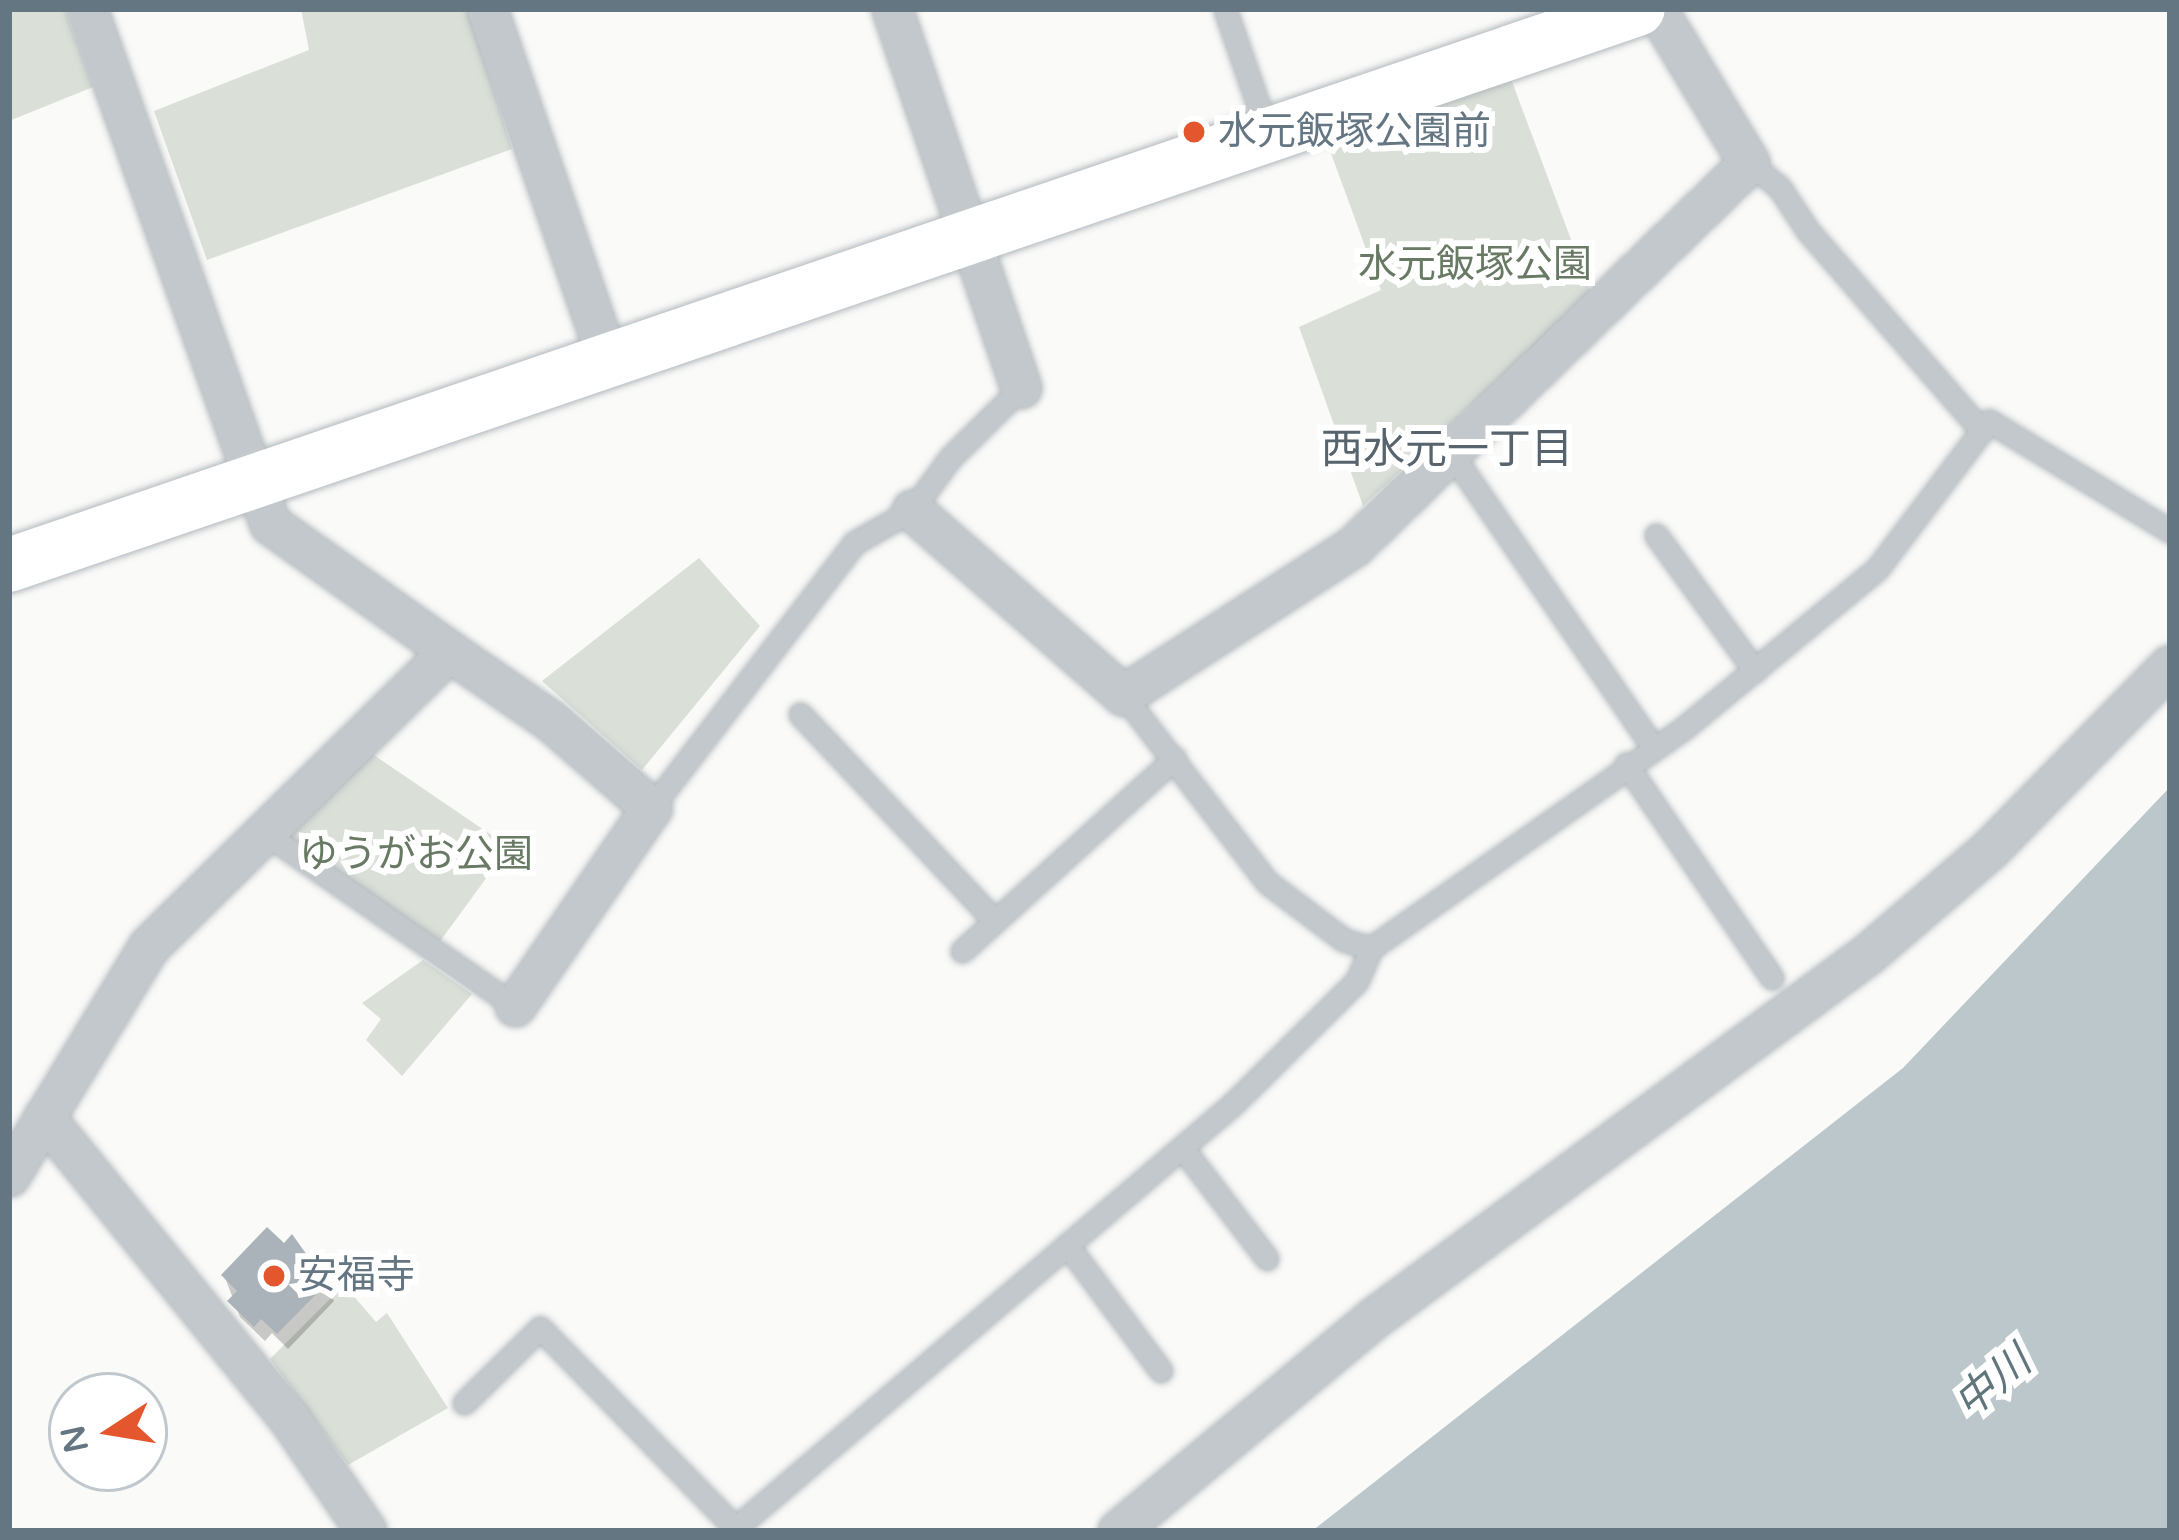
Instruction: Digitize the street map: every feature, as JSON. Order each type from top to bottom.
[{"type":"street","points":[[87,9],[250,481],[270,524],[551,722],[651,808],[515,1006]]},
{"type":"street","points":[[487,9],[608,361]]},
{"type":"street","points":[[892,9],[1021,388]]},
{"type":"street","points":[[9,565],[1638,9]]},
{"type":"street","points":[[913,509],[1123,694],[1354,546],[1748,163],[1656,9]]},
{"type":"street","points":[[9,1176],[148,947],[449,651]]},
{"type":"street","points":[[1118,1531],[1375,1318],[1869,953],[1990,849],[2170,665]]},
{"type":"street","points":[[44,1117],[289,1418],[366,1531]]},
{"type":"lane","points":[[1225,9],[1268,134]]},
{"type":"lane","points":[[1748,163],[1779,187],[1982,431]]},
{"type":"lane","points":[[651,808],[854,543],[913,509],[950,458],[1021,388]]},
{"type":"lane","points":[[464,1403],[540,1328],[733,1530],[1183,1149],[1357,981],[1371,948],[1755,671],[1877,568],[1989,421],[2170,531]]},
{"type":"lane","points":[[1449,450],[1652,746]]},
{"type":"lane","points":[[1656,535],[1755,671]]},
{"type":"lane","points":[[1123,694],[1268,883],[1344,940],[1371,948]]},
{"type":"lane","points":[[800,714],[994,920]]},
{"type":"lane","points":[[962,951],[1175,758]]},
{"type":"lane","points":[[1625,764],[1772,978]]},
{"type":"lane","points":[[265,833],[515,1006]]},
{"type":"lane","points":[[1183,1149],[1267,1258]]},
{"type":"lane","points":[[1067,1245],[1161,1371]]},
{"type":"green space","points":[[9,9],[65,9],[93,87],[9,121]]},
{"type":"green space","points":[[301,9],[468,9],[512,149],[207,260],[154,111],[309,50]]},
{"type":"green space","name":"水元飯塚公園","points":[[1508,71],[1591,293],[1363,506],[1299,327],[1381,290],[1325,137]]},
{"type":"green space","points":[[699,558],[760,626],[642,770],[542,681]]},
{"type":"green space","name":"ゆうがお公園","points":[[365,749],[509,847],[438,944],[284,834]]},
{"type":"green space","points":[[423,960],[472,994],[402,1076],[366,1040],[381,1019],[362,1003]]},
{"type":"green space","points":[[344,1285],[376,1322],[387,1313],[448,1408],[348,1465],[270,1359]]},
{"type":"water","name":"中川","points":[[2170,787],[2170,1531],[1312,1531],[1903,1068]]},
{"type":"building","points":[[267,1227],[284,1243],[292,1234],[327,1283],[277,1334],[261,1319],[254,1327],[227,1301],[237,1291],[221,1275]]},
{"type":"place","name":"水元飯塚公園前","points":[[1194,132]]},
{"type":"place","name":"安福寺","points":[[274,1276]]},
{"type":"district","name":"西水元一丁目","points":[[1447,450]]}]
